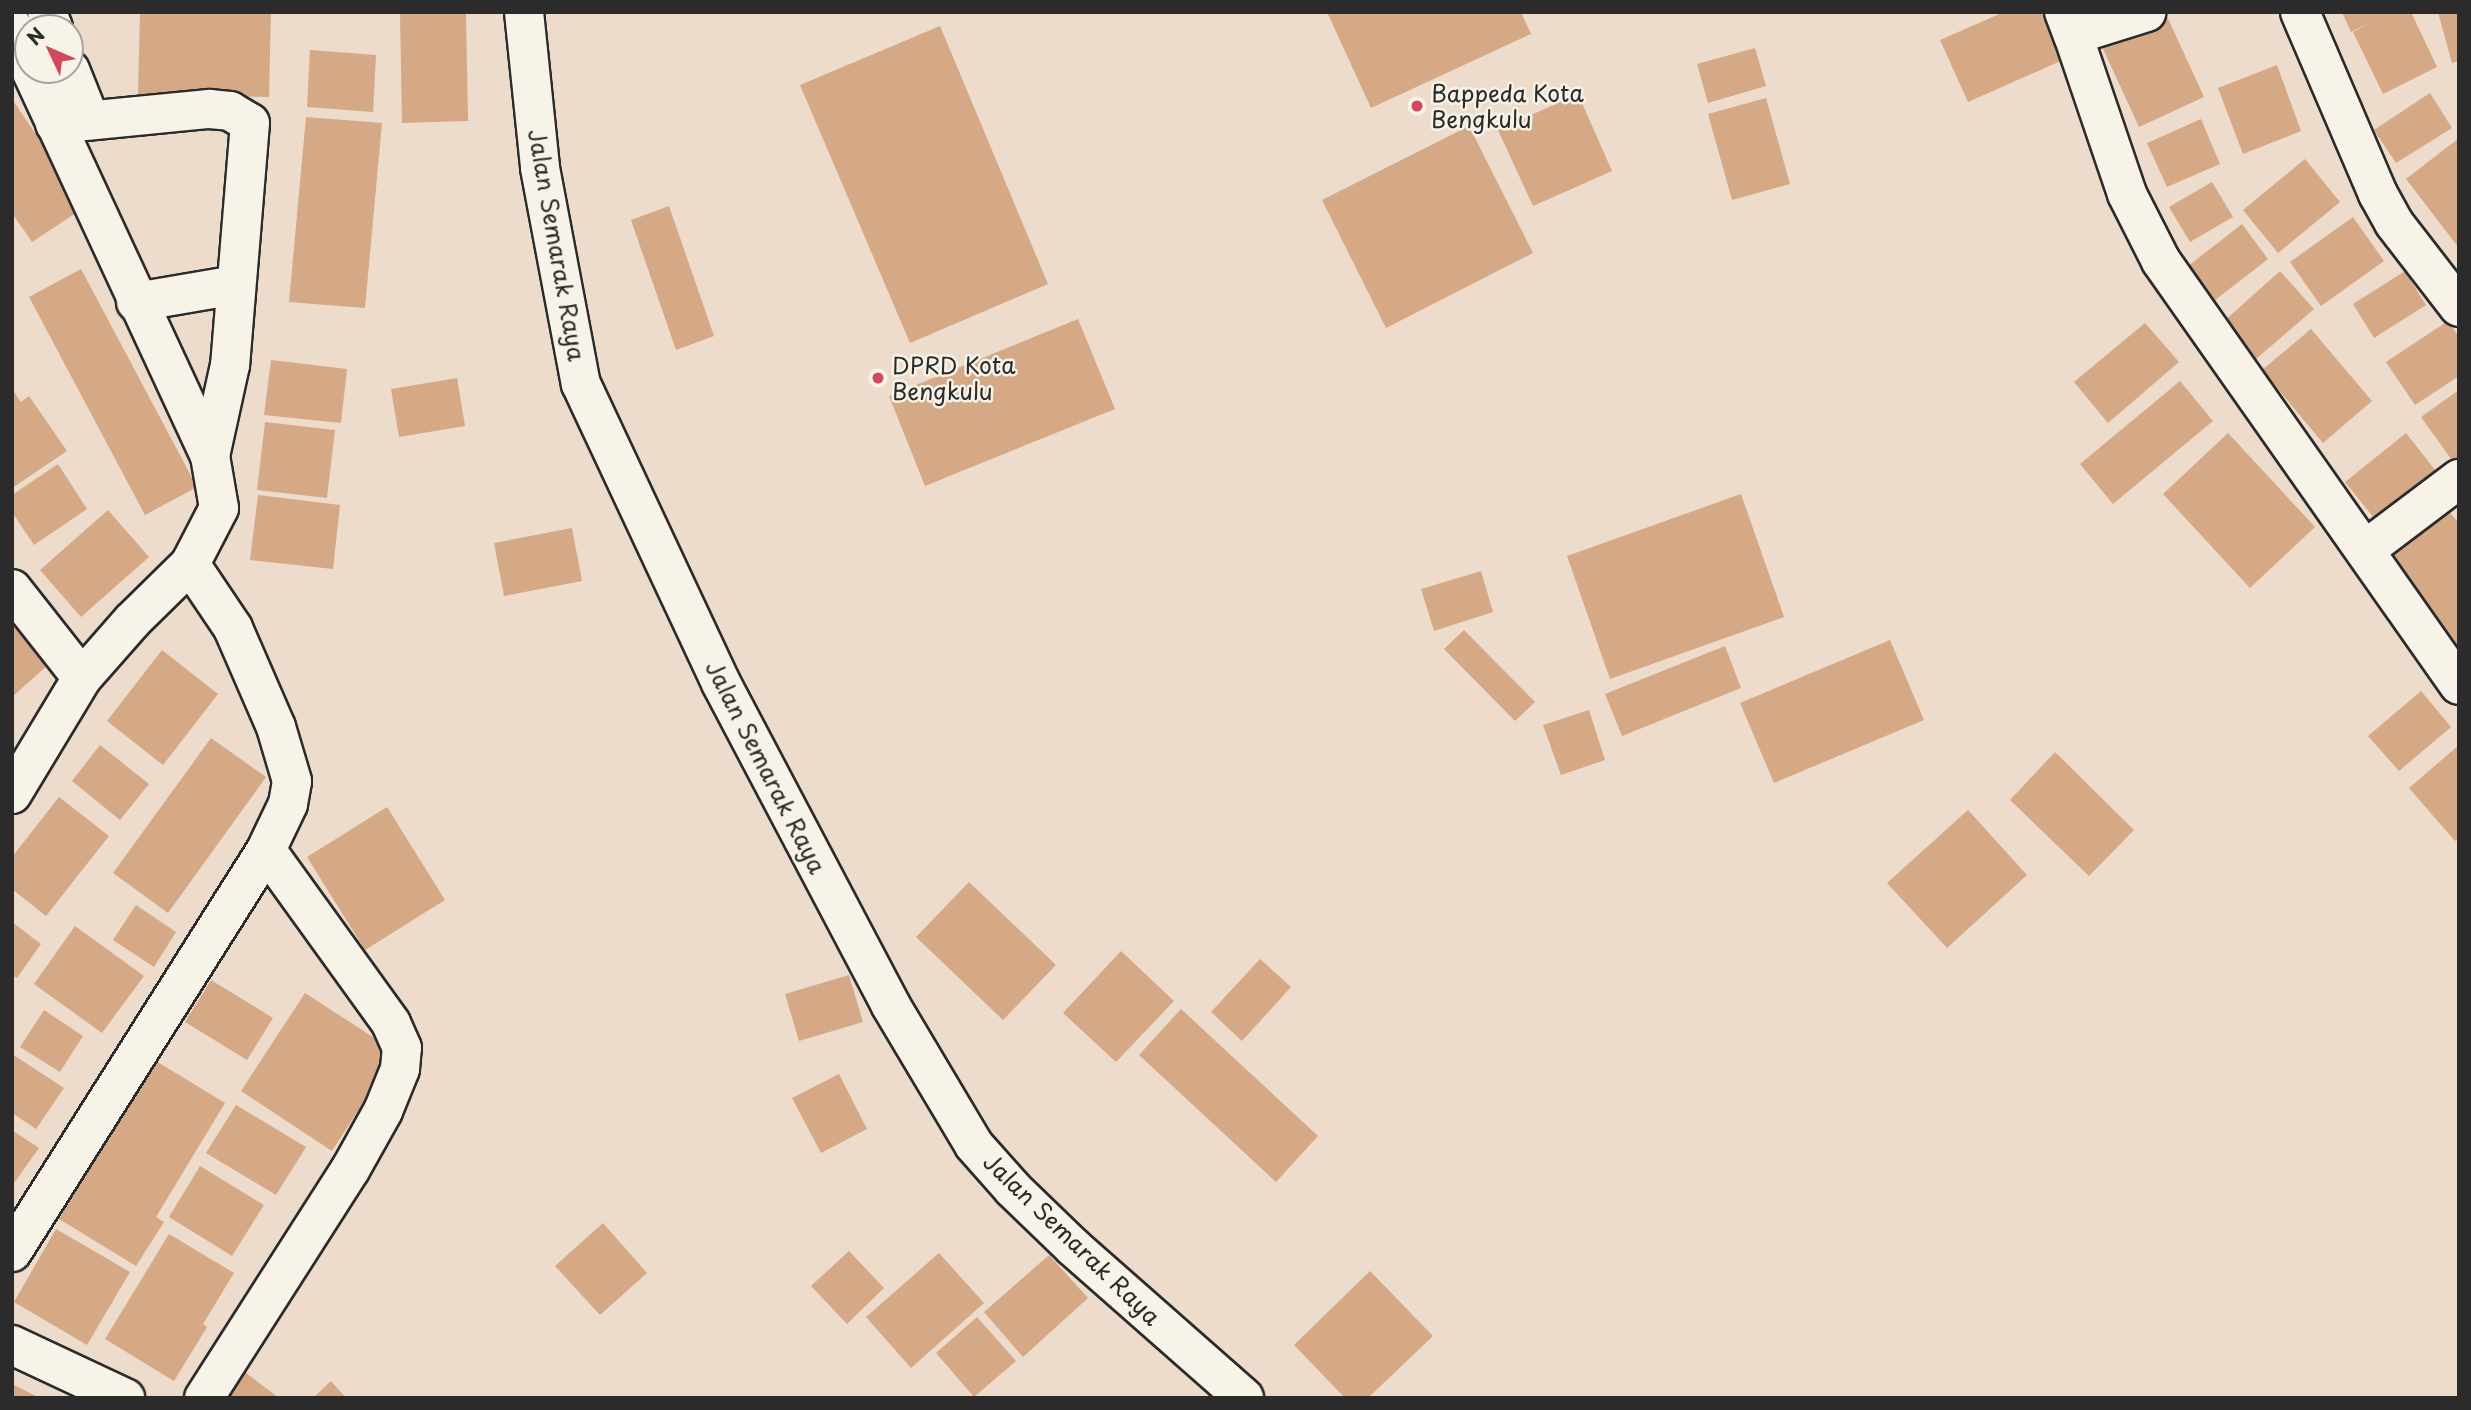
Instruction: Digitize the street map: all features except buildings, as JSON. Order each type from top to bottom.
[{"type":"street","name":"Jalan Semarak Raya","points":[[524,12],[540,168],[581,384],[721,683],[890,1004],[974,1145],[1073,1247],[1244,1398]]},
{"type":"street","points":[[2147,12],[2069,24],[2127,194],[2161,261],[2215,342],[2459,685]]},
{"type":"street","points":[[2300,12],[2378,194],[2394,223],[2459,307]]},
{"type":"street","points":[[42,84],[73,122]]},
{"type":"street","points":[[12,794],[82,678],[132,621],[190,564],[219,508],[210,456],[136,302],[73,122],[71,84]]},
{"type":"street","points":[[73,122],[209,109],[230,111],[250,122],[230,365],[210,456]]},
{"type":"street","points":[[136,302],[235,285]]},
{"type":"street","points":[[2365,550],[2459,479]]},
{"type":"street","points":[[12,1252],[266,850],[288,804],[292,781],[276,727],[233,628],[190,564]]},
{"type":"street","points":[[12,589],[82,678]]},
{"type":"street","points":[[204,1398],[350,1170],[383,1111],[400,1069],[402,1048],[391,1023],[266,850]]},
{"type":"street","points":[[12,1345],[124,1398]]},
{"type":"place","name":"Bappeda Kota Bengkulu","points":[[1417,106]]},
{"type":"place","name":"DPRD Kota Bengkulu","points":[[878,378]]}]
